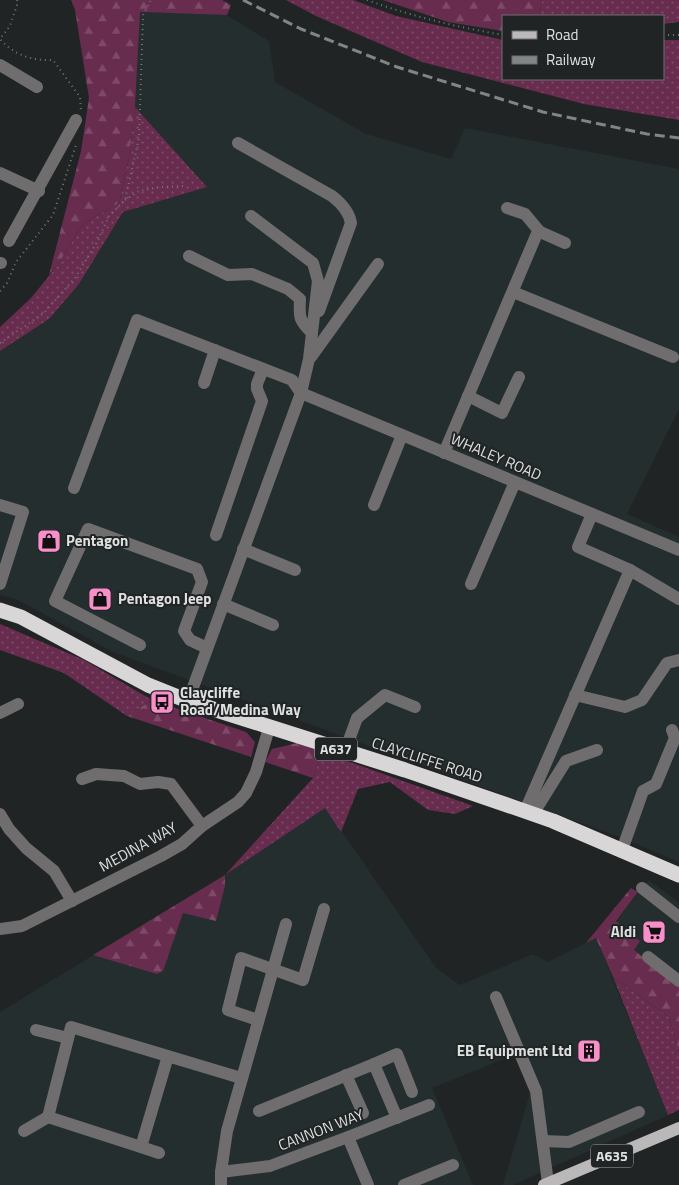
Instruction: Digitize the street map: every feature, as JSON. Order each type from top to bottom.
[{"type":"highway","name":"CLAYCLIFFE ROAD","points":[[0,610],[21,617],[148,685],[188,701],[529,812],[679,875]]},
{"type":"main road","name":"A635","points":[[546,1184],[679,1128]]},
{"type":"street","points":[[0,65],[37,87]]},
{"type":"street","points":[[10,242],[78,117]]},
{"type":"street","points":[[238,144],[332,196],[339,201],[349,214],[351,223],[313,329]]},
{"type":"street","points":[[0,173],[39,191]]},
{"type":"street","points":[[444,453],[538,231],[540,232],[525,214],[507,208]]},
{"type":"street","points":[[188,701],[301,393],[309,360],[318,281],[313,263],[252,216]]},
{"type":"street","points":[[538,231],[566,243]]},
{"type":"street","points":[[189,256],[228,275],[252,274],[288,289],[300,300],[299,316],[305,326],[313,329]]},
{"type":"street","points":[[309,360],[378,264]]},
{"type":"street","points":[[512,292],[673,357]]},
{"type":"street","name":"WHALEY ROAD","points":[[74,488],[137,320],[292,380],[301,393],[679,550]]},
{"type":"street","points":[[204,383],[215,350]]},
{"type":"street","points":[[216,535],[262,401],[257,384],[262,369]]},
{"type":"street","points":[[468,396],[502,413],[518,377]]},
{"type":"street","points":[[374,505],[402,435]]},
{"type":"street","points":[[471,584],[515,482]]},
{"type":"street","points":[[0,505],[23,512],[0,584]]},
{"type":"street","points":[[592,514],[578,547],[630,570],[679,599]]},
{"type":"street","points":[[140,645],[55,601],[88,529],[196,569],[202,582],[184,631],[190,640],[207,648]]},
{"type":"street","points":[[244,549],[295,570]]},
{"type":"street","points":[[529,812],[576,695],[630,570]]},
{"type":"street","points":[[223,604],[273,625]]},
{"type":"street","points":[[576,695],[625,706],[642,700],[667,662],[679,660]]},
{"type":"street","points":[[344,751],[357,718],[385,695],[415,707]]},
{"type":"street","points":[[1,710],[18,704]]},
{"type":"street","name":"MEDINA WAY","points":[[0,929],[22,926],[182,844],[202,826],[238,802],[246,793],[256,772],[269,728]]},
{"type":"street","points":[[622,850],[643,791],[656,784],[673,758],[675,738],[672,730]]},
{"type":"street","points":[[529,812],[566,761],[597,750]]},
{"type":"street","points":[[82,779],[96,774],[124,776],[140,784],[158,782],[171,784],[202,826]]},
{"type":"street","points":[[0,814],[9,829],[26,848],[54,870],[72,901]]},
{"type":"street","points":[[642,888],[679,917]]},
{"type":"street","points":[[258,1020],[228,1010],[241,958],[304,980],[324,909]]},
{"type":"street","name":"CANNON WAY","points":[[286,924],[227,1131],[221,1179],[270,1166],[429,1105]]},
{"type":"street","points":[[648,957],[679,981]]},
{"type":"street","points":[[496,997],[536,1091],[543,1141],[546,1184]]},
{"type":"street","points":[[24,1131],[48,1117],[71,1027],[241,1078]]},
{"type":"street","points":[[36,1030],[68,1038]]},
{"type":"street","points":[[259,1110],[396,1054],[412,1092]]},
{"type":"street","points":[[141,1147],[168,1056]]},
{"type":"street","points":[[374,1064],[397,1118]]},
{"type":"street","points":[[346,1075],[363,1113]]},
{"type":"street","points":[[543,1141],[569,1142],[639,1112]]},
{"type":"street","points":[[48,1117],[159,1153]]},
{"type":"street","points":[[348,1137],[368,1185]]},
{"type":"street","points":[[404,1185],[452,1165]]},
{"type":"path","points":[[17,0],[10,26],[0,39],[9,50],[37,61],[52,60],[80,97],[78,117]]},
{"type":"path","points":[[125,200],[139,138],[143,15],[151,0]]},
{"type":"path","points":[[367,0],[399,12],[446,24],[502,35]]},
{"type":"path","points":[[664,35],[679,35]]},
{"type":"path","points":[[0,291],[7,283],[16,262],[53,214],[79,138]]},
{"type":"path","points":[[0,343],[44,313],[63,292],[75,278],[109,216],[125,200],[140,191],[160,187],[186,186]]},
{"type":"shaded area","points":[[140,12],[227,15],[269,41],[275,82],[366,134],[451,159],[465,128],[679,169],[679,409],[627,514],[679,537],[679,862],[620,837],[113,652],[16,599],[0,595],[0,351],[49,319],[79,284],[123,212],[207,187],[135,107]]},
{"type":"shaded area","points":[[325,807],[436,968],[460,985],[533,954],[548,962],[596,938],[668,1115],[513,1185],[503,1185],[530,1093],[514,1055],[432,1088],[473,1185],[0,1185],[0,1012],[225,875]]},
{"type":"shaded area","name":"Aldi","points":[[649,880],[679,903],[679,987],[633,950],[640,941],[616,921]]},
{"type":"green space","points":[[71,0],[222,0],[231,5],[227,15],[140,12],[135,107],[129,158],[119,203],[84,223],[57,266],[49,275],[81,151],[89,98],[75,10]]},
{"type":"green space","points":[[286,0],[353,0],[396,16],[502,40],[502,80],[664,80],[664,40],[679,40],[679,120],[584,104],[422,62],[316,16]]},
{"type":"green space","points":[[383,0],[542,0],[539,15],[502,15],[502,31],[448,22]]},
{"type":"green space","points":[[542,0],[679,0],[679,22],[664,24],[664,15],[539,15]]},
{"type":"green space","points":[[135,107],[207,187],[123,212],[79,284],[49,319],[0,351],[0,327],[31,298],[57,266],[84,223],[119,203],[129,158]]},
{"type":"green space","points":[[0,624],[84,660],[152,700],[127,716],[64,673],[0,650]]},
{"type":"green space","points":[[152,700],[246,732],[255,742],[251,757],[127,716]]},
{"type":"green space","points":[[297,743],[322,752],[313,778],[265,762],[272,749]]},
{"type":"green space","points":[[322,752],[473,806],[455,814],[428,810],[390,782],[358,789],[341,832],[325,808],[225,875],[313,778]]},
{"type":"green space","points":[[225,875],[225,886],[216,921],[183,913],[163,971],[157,974],[93,955]]},
{"type":"green space","points":[[631,888],[638,892],[616,921],[640,941],[634,950],[679,987],[679,1052],[669,1017],[613,977],[596,938],[586,943]]},
{"type":"green space","points":[[613,977],[669,1017],[679,1052],[679,1110],[668,1115]]},
{"type":"railway","points":[[243,0],[301,29],[397,67],[543,112],[647,134],[679,138]]},
{"type":"place","name":"Pentagon","points":[[49,541]]},
{"type":"place","name":"Pentagon Jeep","points":[[100,599]]},
{"type":"place","name":"Claycliffe Road/Medina Way","points":[[162,702]]},
{"type":"place","name":"Aldi","points":[[654,932]]},
{"type":"place","name":"EB Equipment Ltd","points":[[589,1051]]}]
